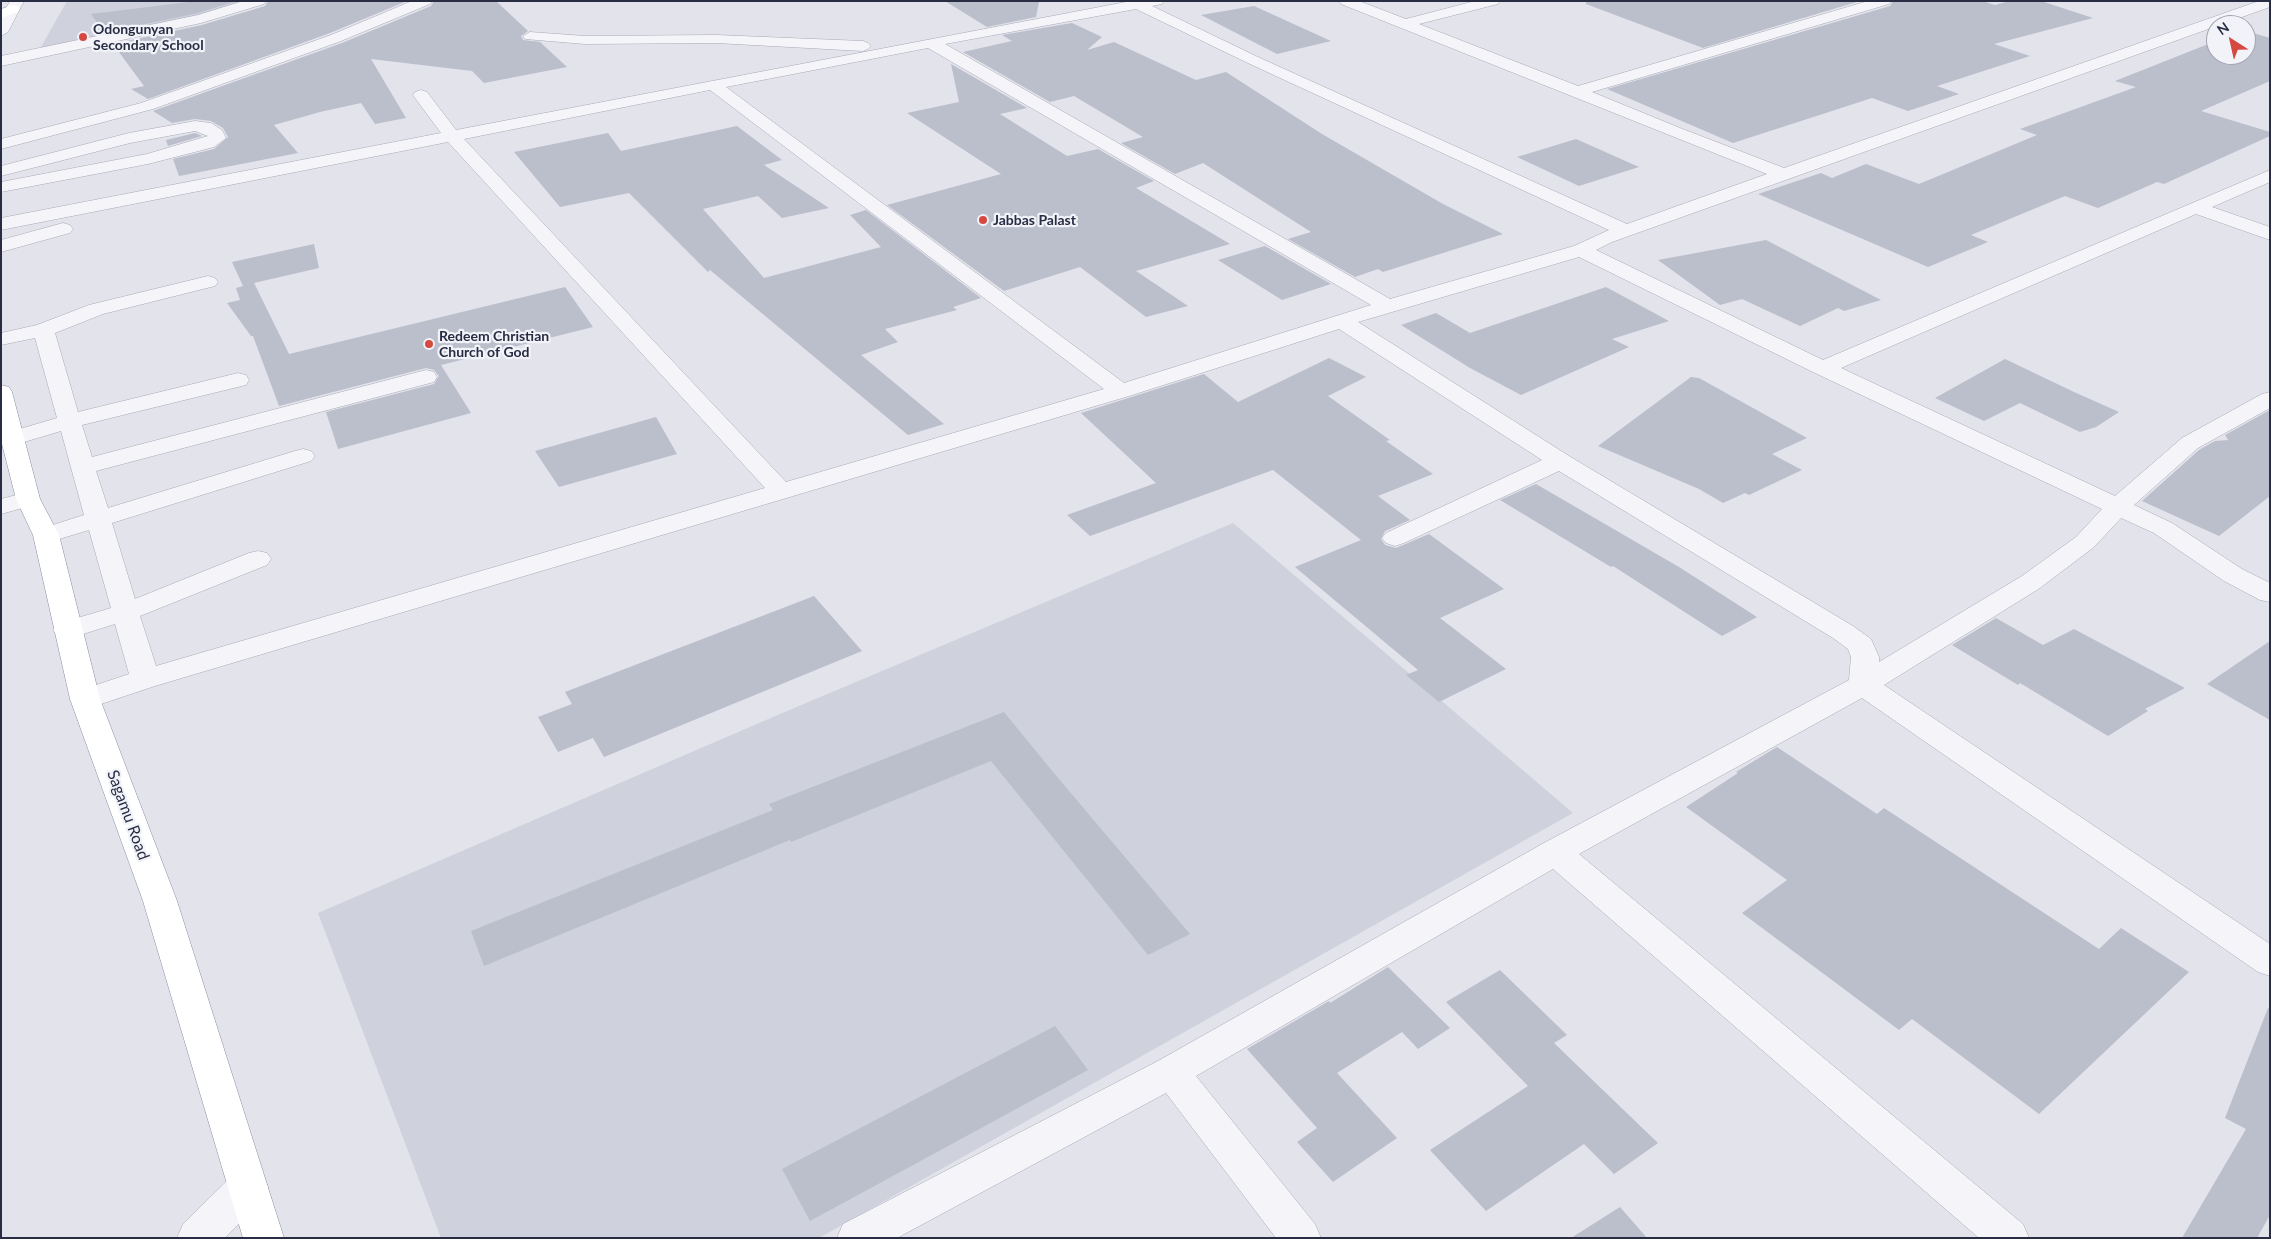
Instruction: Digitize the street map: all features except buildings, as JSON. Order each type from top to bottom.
[{"type":"highway","name":"Sagamu Road","points":[[5,413],[15,503],[46,535],[67,630],[85,699],[160,901],[264,1238]]},
{"type":"street","points":[[1,62],[201,20],[259,1]]},
{"type":"street","points":[[1,144],[147,106],[311,47],[425,1]]},
{"type":"street","points":[[1,224],[902,48],[933,44],[1157,1]]},
{"type":"street","points":[[1346,1],[1784,174]]},
{"type":"street","points":[[1404,24],[1493,1]]},
{"type":"street","points":[[1577,91],[1884,1]]},
{"type":"street","points":[[85,699],[145,679],[1121,391],[1343,322],[1388,306],[1581,250],[1605,238],[2270,2]]},
{"type":"street","points":[[1136,4],[1255,61],[1627,231]]},
{"type":"street","points":[[1,32],[11,8]]},
{"type":"street","points":[[530,36],[623,41],[674,39],[736,40],[902,48]]},
{"type":"street","points":[[933,44],[1388,306]]},
{"type":"street","points":[[713,85],[1121,391]]},
{"type":"street","points":[[421,95],[453,137],[782,492]]},
{"type":"street","points":[[1,171],[129,138],[195,126],[205,127],[216,134],[216,138],[208,143],[148,159],[1,187]]},
{"type":"street","points":[[129,138],[148,159]]},
{"type":"street","points":[[47,160],[58,175]]},
{"type":"street","points":[[1823,368],[2270,175]]},
{"type":"street","points":[[2197,208],[2270,234]]},
{"type":"street","points":[[1,246],[50,232],[154,209]]},
{"type":"street","points":[[1581,250],[1823,368],[2163,528],[2233,575],[2270,594]]},
{"type":"street","points":[[1,339],[43,330],[96,309],[208,282]]},
{"type":"street","points":[[1343,322],[1560,461],[1862,644],[1865,657],[1862,685]]},
{"type":"street","points":[[43,330],[145,679]]},
{"type":"street","points":[[84,468],[426,376]]},
{"type":"street","points":[[5,413],[70,421],[238,380]]},
{"type":"street","points":[[857,1238],[1171,1072],[1555,852],[1862,685],[2031,582],[2085,542],[2116,507],[2190,443],[2270,400]]},
{"type":"street","points":[[46,535],[303,456]]},
{"type":"street","points":[[1395,538],[1560,461]]},
{"type":"street","points":[[67,630],[126,612],[258,559]]},
{"type":"street","points":[[1862,685],[2270,962]]},
{"type":"street","points":[[1555,852],[2009,1238]]},
{"type":"street","points":[[1171,1072],[1302,1238]]},
{"type":"street","points":[[198,1238],[248,1187]]},
{"type":"shaded area","name":"Odongunyan Secondary School","points":[[67,1],[248,1],[201,19],[37,54]]},
{"type":"shaded area","points":[[1233,523],[1573,813],[819,1238],[441,1238],[318,913],[780,714]]},
{"type":"place","name":"Odongunyan Secondary School","points":[[83,37]]},
{"type":"place","name":"Jabbas Palast","points":[[983,220]]},
{"type":"place","name":"Redeem Christian Church of God","points":[[429,344]]}]
